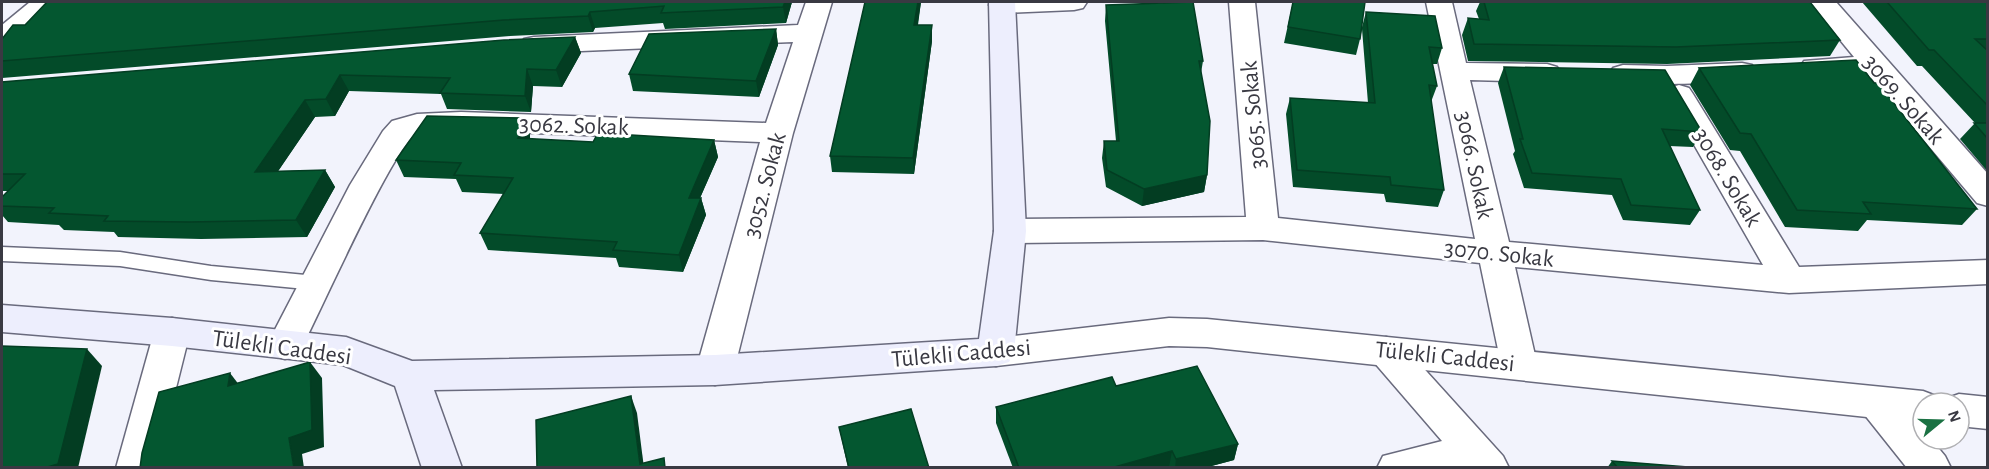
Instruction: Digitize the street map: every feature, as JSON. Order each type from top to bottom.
[{"type":"main road","points":[[996,352],[1010,231],[1002,3]]},
{"type":"main road","name":"Tülekli Caddesi","points":[[2,319],[172,332],[346,351],[410,376],[715,370],[996,352]]},
{"type":"main road","points":[[410,376],[442,468]]},
{"type":"street","points":[[2,38],[45,2]]},
{"type":"street","name":"3052. Sokak","points":[[715,370],[778,133],[819,2]]},
{"type":"street","points":[[1002,3],[1074,2]]},
{"type":"street","name":"3065. Sokak","points":[[1242,2],[1263,228]]},
{"type":"street","name":"3066. Sokak","points":[[1439,2],[1519,364]]},
{"type":"street","name":"3069. Sokak","points":[[1822,2],[1872,64],[1988,195]]},
{"type":"street","points":[[510,46],[808,33]]},
{"type":"street","points":[[1454,71],[1667,75],[1872,64]]},
{"type":"street","name":"3068. Sokak","points":[[1667,75],[1789,280]]},
{"type":"street","name":"3062. Sokak","points":[[285,345],[366,185],[394,138],[403,128],[417,123],[461,121],[778,133]]},
{"type":"street","name":"3070. Sokak","points":[[1010,231],[1263,228],[1494,253],[1789,280],[1988,272]]},
{"type":"street","points":[[136,468],[172,332]]},
{"type":"street","name":"Tülekli Caddesi","points":[[996,352],[1169,332],[1253,336],[1911,406]]},
{"type":"street","points":[[1386,351],[1481,459]]},
{"type":"street","points":[[1877,403],[1931,468]]},
{"type":"street","points":[[1971,411],[1988,413]]},
{"type":"street","points":[[1396,468],[1481,459]]},
{"type":"lane","points":[[2,254],[120,259],[211,273],[316,284]]},
{"type":"building","points":[[47,2],[785,2],[783,7],[661,13],[664,6],[590,12],[588,16],[504,20],[2,61],[2,39],[13,25],[25,25]]},
{"type":"building","points":[[865,2],[918,2],[914,25],[932,25],[913,158],[830,156]]},
{"type":"building","points":[[1193,2],[1203,61],[1199,61],[1210,121],[1207,175],[1144,189],[1107,170],[1104,141],[1119,141],[1106,5]]},
{"type":"building","points":[[1293,2],[1365,2],[1360,39],[1288,27]]},
{"type":"building","points":[[1484,2],[1810,2],[1840,40],[1676,47],[1474,44],[1468,18],[1489,20]]},
{"type":"building","points":[[1887,2],[1988,2],[1988,39],[1975,39],[1988,51],[1988,106],[1934,50],[1929,50]]},
{"type":"building","points":[[1366,12],[1435,16],[1442,48],[1429,47],[1437,86],[1429,85],[1444,190],[1391,185],[1390,177],[1297,170],[1290,98],[1375,103]]},
{"type":"building","points":[[776,29],[756,81],[629,74],[649,34]]},
{"type":"building","points":[[575,37],[556,70],[527,69],[525,96],[440,93],[450,78],[340,75],[326,99],[305,100],[255,172],[325,170],[296,220],[104,221],[108,216],[49,213],[54,208],[2,206],[2,197],[25,174],[2,174],[2,82],[504,40]]},
{"type":"building","points":[[1856,60],[1874,83],[1878,83],[1977,209],[1863,202],[1871,214],[1797,210],[1751,134],[1740,133],[1699,68]]},
{"type":"building","points":[[1504,67],[1665,70],[1702,132],[1662,129],[1700,210],[1631,205],[1621,179],[1532,173],[1520,139],[1523,139]]},
{"type":"building","points":[[427,116],[524,118],[523,129],[518,138],[593,142],[598,133],[714,140],[689,198],[701,198],[679,255],[613,250],[617,242],[480,233],[513,178],[454,175],[461,163],[396,160]]},
{"type":"building","points":[[1974,123],[1988,123],[1988,139]]},
{"type":"building","points":[[2,346],[87,349],[58,464],[44,468],[2,468]]},
{"type":"building","points":[[310,362],[312,430],[289,438],[294,468],[140,468],[159,392],[230,373],[228,386]]},
{"type":"building","points":[[1197,366],[1238,444],[1176,459],[1172,451],[1111,468],[1019,468],[996,407],[1112,377],[1116,386]]},
{"type":"building","points":[[631,396],[640,464],[664,458],[665,468],[537,468],[536,420]]},
{"type":"building","points":[[911,409],[929,468],[849,468],[839,427]]},
{"type":"building","points":[[1612,461],[1701,468],[1618,468]]}]
